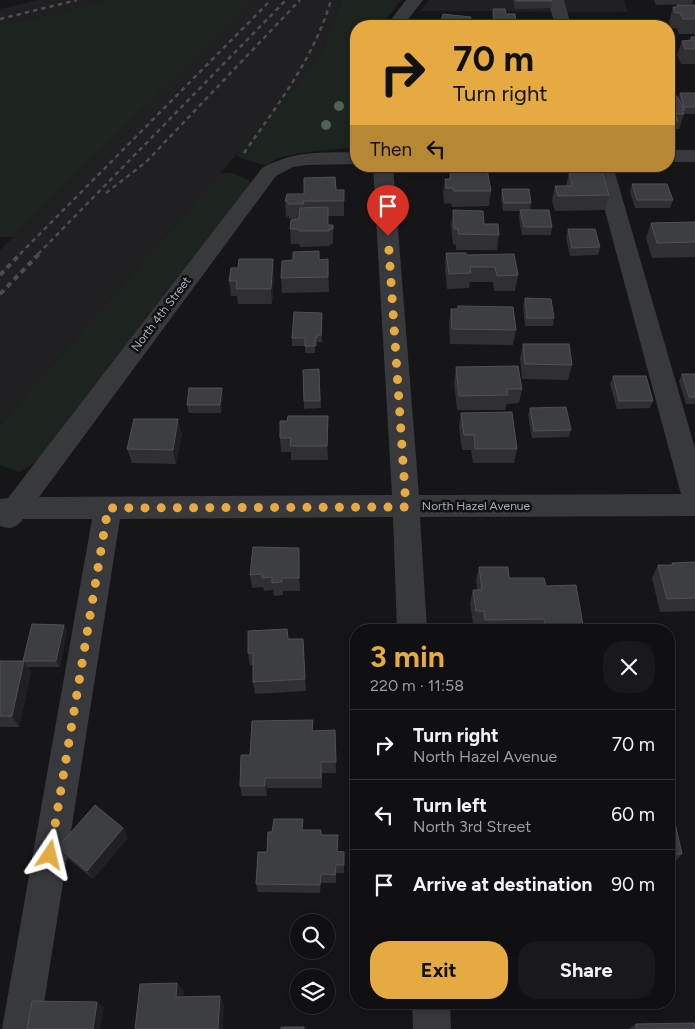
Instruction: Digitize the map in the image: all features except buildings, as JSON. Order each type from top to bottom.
[{"type":"street","points":[[399,20],[415,0]]},
{"type":"street","points":[[556,0],[561,20]]},
{"type":"street","points":[[675,156],[695,156]]},
{"type":"street","name":"North 4th Street","points":[[0,529],[5,505],[269,172],[288,162],[307,159],[350,158]]},
{"type":"street","points":[[383,172],[406,507],[412,624]]},
{"type":"street","points":[[605,172],[695,496]]},
{"type":"street","name":"North Hazel Avenue","points":[[5,505],[108,508],[695,505]]},
{"type":"street","points":[[21,1029],[108,508]]},
{"type":"street","points":[[431,1009],[432,1029]]},
{"type":"shaded area","points":[[38,0],[105,0],[57,13],[0,25],[0,9]]},
{"type":"shaded area","points":[[105,0],[254,0],[13,237],[0,237],[0,25],[57,13]]},
{"type":"shaded area","points":[[254,0],[341,0],[323,49],[291,92],[0,424],[0,250]]},
{"type":"shaded area","points":[[341,0],[401,0],[386,20],[350,20],[350,148],[301,153],[278,158],[267,165],[236,155],[291,92],[323,49]]},
{"type":"shaded area","points":[[429,0],[624,0],[628,12],[421,11]]},
{"type":"shaded area","points":[[220,173],[233,173],[249,180],[250,184],[42,458],[20,472],[0,465],[0,424]]},
{"type":"railway","points":[[0,19],[77,0]]},
{"type":"railway","points":[[20,254],[271,0]]},
{"type":"railway","points":[[38,254],[286,0]]},
{"type":"railway","points":[[106,193],[146,162],[300,0]]},
{"type":"railway","points":[[244,153],[305,61],[324,21],[331,0]]},
{"type":"railway","points":[[0,275],[21,253]]},
{"type":"railway","points":[[0,294],[40,253]]},
{"type":"route","points":[[50,855],[108,508],[406,507],[388,236]]}]
